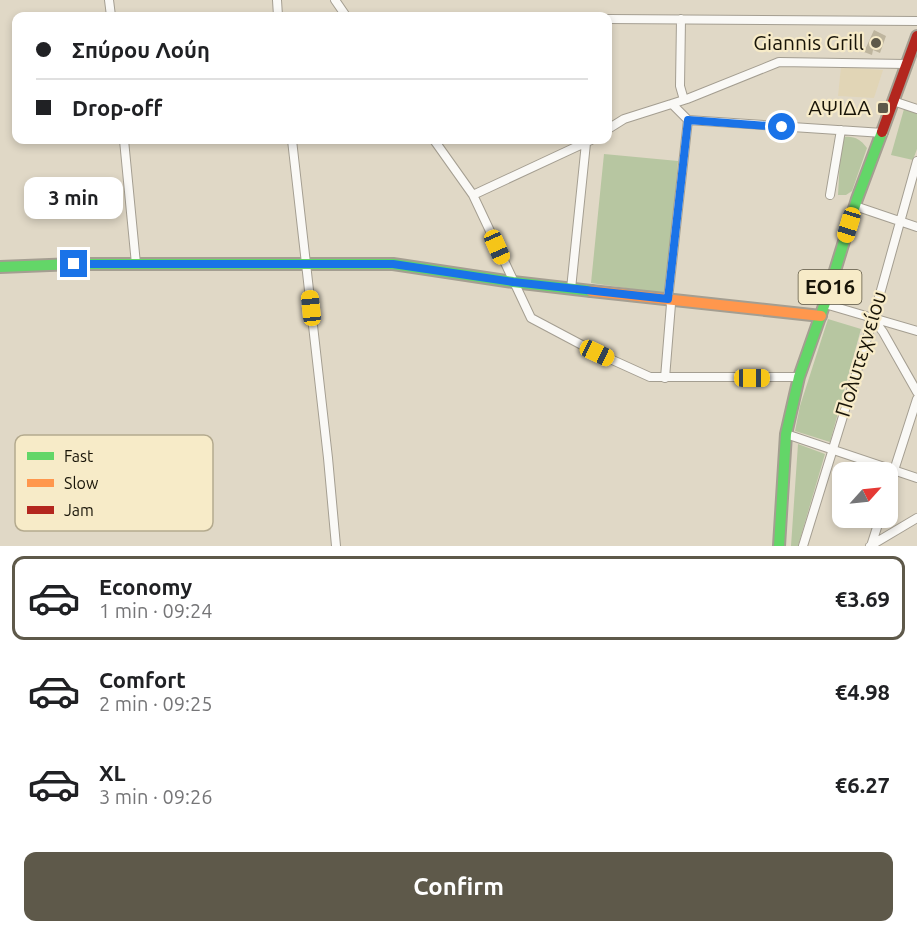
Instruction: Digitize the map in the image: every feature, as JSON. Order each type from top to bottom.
[{"type":"street","points":[[612,19],[917,21]]},
{"type":"street","points":[[681,19],[681,86],[684,100]]},
{"type":"street","name":"ΕΟ16","points":[[779,546],[786,434],[799,378],[825,304],[855,206],[917,36]]},
{"type":"street","points":[[612,127],[624,120],[684,100],[779,62],[906,64]]},
{"type":"street","points":[[893,101],[917,109]]},
{"type":"street","points":[[672,104],[688,120],[883,133]]},
{"type":"street","points":[[665,378],[671,304],[668,299],[688,120]]},
{"type":"street","points":[[830,195],[841,130]]},
{"type":"street","points":[[124,144],[136,264]]},
{"type":"street","points":[[292,144],[336,546]]},
{"type":"street","points":[[437,144],[473,195],[531,318],[597,353],[650,377],[799,378]]},
{"type":"street","points":[[473,195],[583,144]]},
{"type":"street","points":[[571,289],[589,144]]},
{"type":"street","name":"Πολυτεχνείου","points":[[803,546],[873,319],[917,161]]},
{"type":"street","points":[[855,206],[917,226]]},
{"type":"street","points":[[0,267],[306,263],[404,265],[513,282],[821,316]]},
{"type":"street","points":[[825,304],[917,331]]},
{"type":"street","points":[[873,319],[883,332],[917,392]]},
{"type":"street","points":[[897,462],[917,399]]},
{"type":"street","points":[[786,434],[869,462]]},
{"type":"street","points":[[898,471],[917,478]]},
{"type":"street","points":[[871,546],[917,518]]},
{"type":"street","points":[[871,546],[877,528]]},
{"type":"shaded area","points":[[841,67],[883,70],[874,98],[838,96]]},
{"type":"green space","points":[[904,109],[917,112],[917,149],[913,160],[891,155]]},
{"type":"green space","points":[[844,137],[857,139],[867,148],[852,191],[846,195],[838,195],[841,140]]},
{"type":"green space","points":[[604,154],[678,161],[667,294],[591,283]]},
{"type":"green space","points":[[828,319],[861,329],[830,442],[795,431],[800,406]]},
{"type":"green space","points":[[798,444],[825,454],[798,546],[791,546]]},
{"type":"building","name":"Giannis Grill","points":[[874,30],[886,36],[880,53],[873,50],[872,55],[864,52]]},
{"type":"traffic: fast","points":[[779,546],[786,434],[799,377],[826,300],[857,199],[882,132]]},
{"type":"traffic: fast","points":[[0,267],[74,264],[393,264],[591,291]]},
{"type":"traffic: slow","points":[[591,291],[821,316]]},
{"type":"traffic: jam","points":[[882,132],[917,36]]},
{"type":"place","name":"Giannis Grill","points":[[876,43]]},
{"type":"place","name":"ΑΨΙΔΑ","points":[[883,108]]},
{"type":"route","points":[[74,264],[393,264],[513,282],[668,299],[688,120],[782,127]]}]
